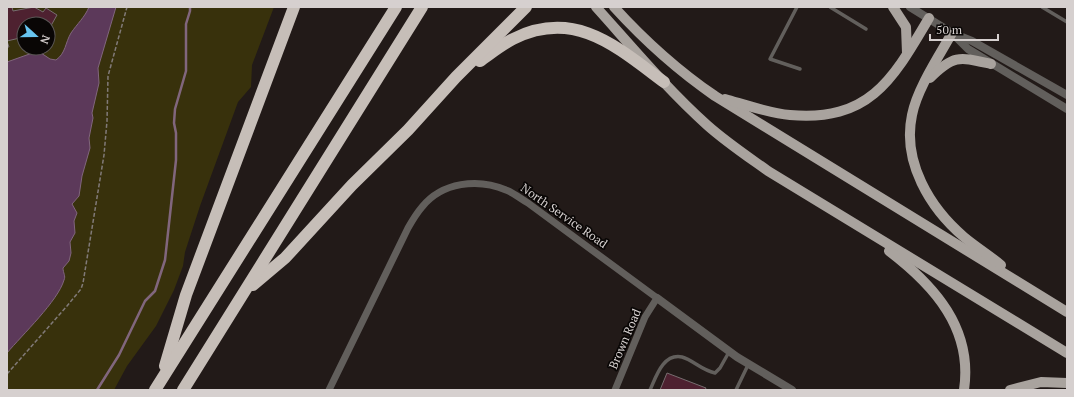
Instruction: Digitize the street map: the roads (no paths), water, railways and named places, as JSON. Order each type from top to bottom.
[{"type":"highway","points":[[158,385],[186,295],[294,7]]},
{"type":"highway","points":[[158,385],[396,7]]},
{"type":"highway","points":[[183,390],[422,7]]},
{"type":"highway","points":[[245,292],[285,258],[311,228],[526,7]]},
{"type":"highway","points":[[456,78],[513,39],[541,30],[558,28],[584,32],[609,42],[664,82]]},
{"type":"main road","points":[[596,7],[664,82],[707,125],[737,149],[768,171],[1067,353]]},
{"type":"main road","points":[[614,7],[638,34],[662,56],[715,96],[1067,312]]},
{"type":"main road","points":[[893,7],[906,27],[908,40],[907,55]]},
{"type":"main road","points":[[715,96],[789,115],[813,116],[839,113],[856,106],[873,96],[891,78],[907,55],[929,18]]},
{"type":"main road","points":[[952,33],[929,72],[912,114],[910,133],[914,165],[928,195],[939,211],[965,238],[1042,296]]},
{"type":"main road","points":[[925,83],[941,67],[950,61],[960,58],[991,64]]},
{"type":"main road","points":[[845,217],[908,266],[934,290],[947,309],[957,330],[965,356],[966,377],[964,390]]},
{"type":"main road","points":[[1010,390],[1041,382],[1067,383]]},
{"type":"street","points":[[910,7],[952,33],[972,41],[1067,94]]},
{"type":"street","points":[[952,33],[968,49],[1067,109]]},
{"type":"street","name":"North Service Road","points":[[329,390],[408,228],[422,207],[438,192],[458,185],[481,183],[506,190],[528,203],[730,351],[792,390]]},
{"type":"street","name":"Brown Road","points":[[615,390],[645,317],[657,298]]},
{"type":"lane","points":[[797,7],[770,59],[800,69]]},
{"type":"lane","points":[[830,7],[866,28]]},
{"type":"lane","points":[[1042,7],[1067,22]]},
{"type":"lane","points":[[650,390],[658,371],[663,364],[671,358],[682,357],[705,371],[715,373],[720,368],[730,351]]},
{"type":"lane","points":[[736,390],[749,364]]},
{"type":"waterway","points":[[97,390],[119,355],[145,301],[155,291],[165,260],[176,160],[176,133],[174,123],[175,109],[186,71],[186,24],[190,7]]}]
